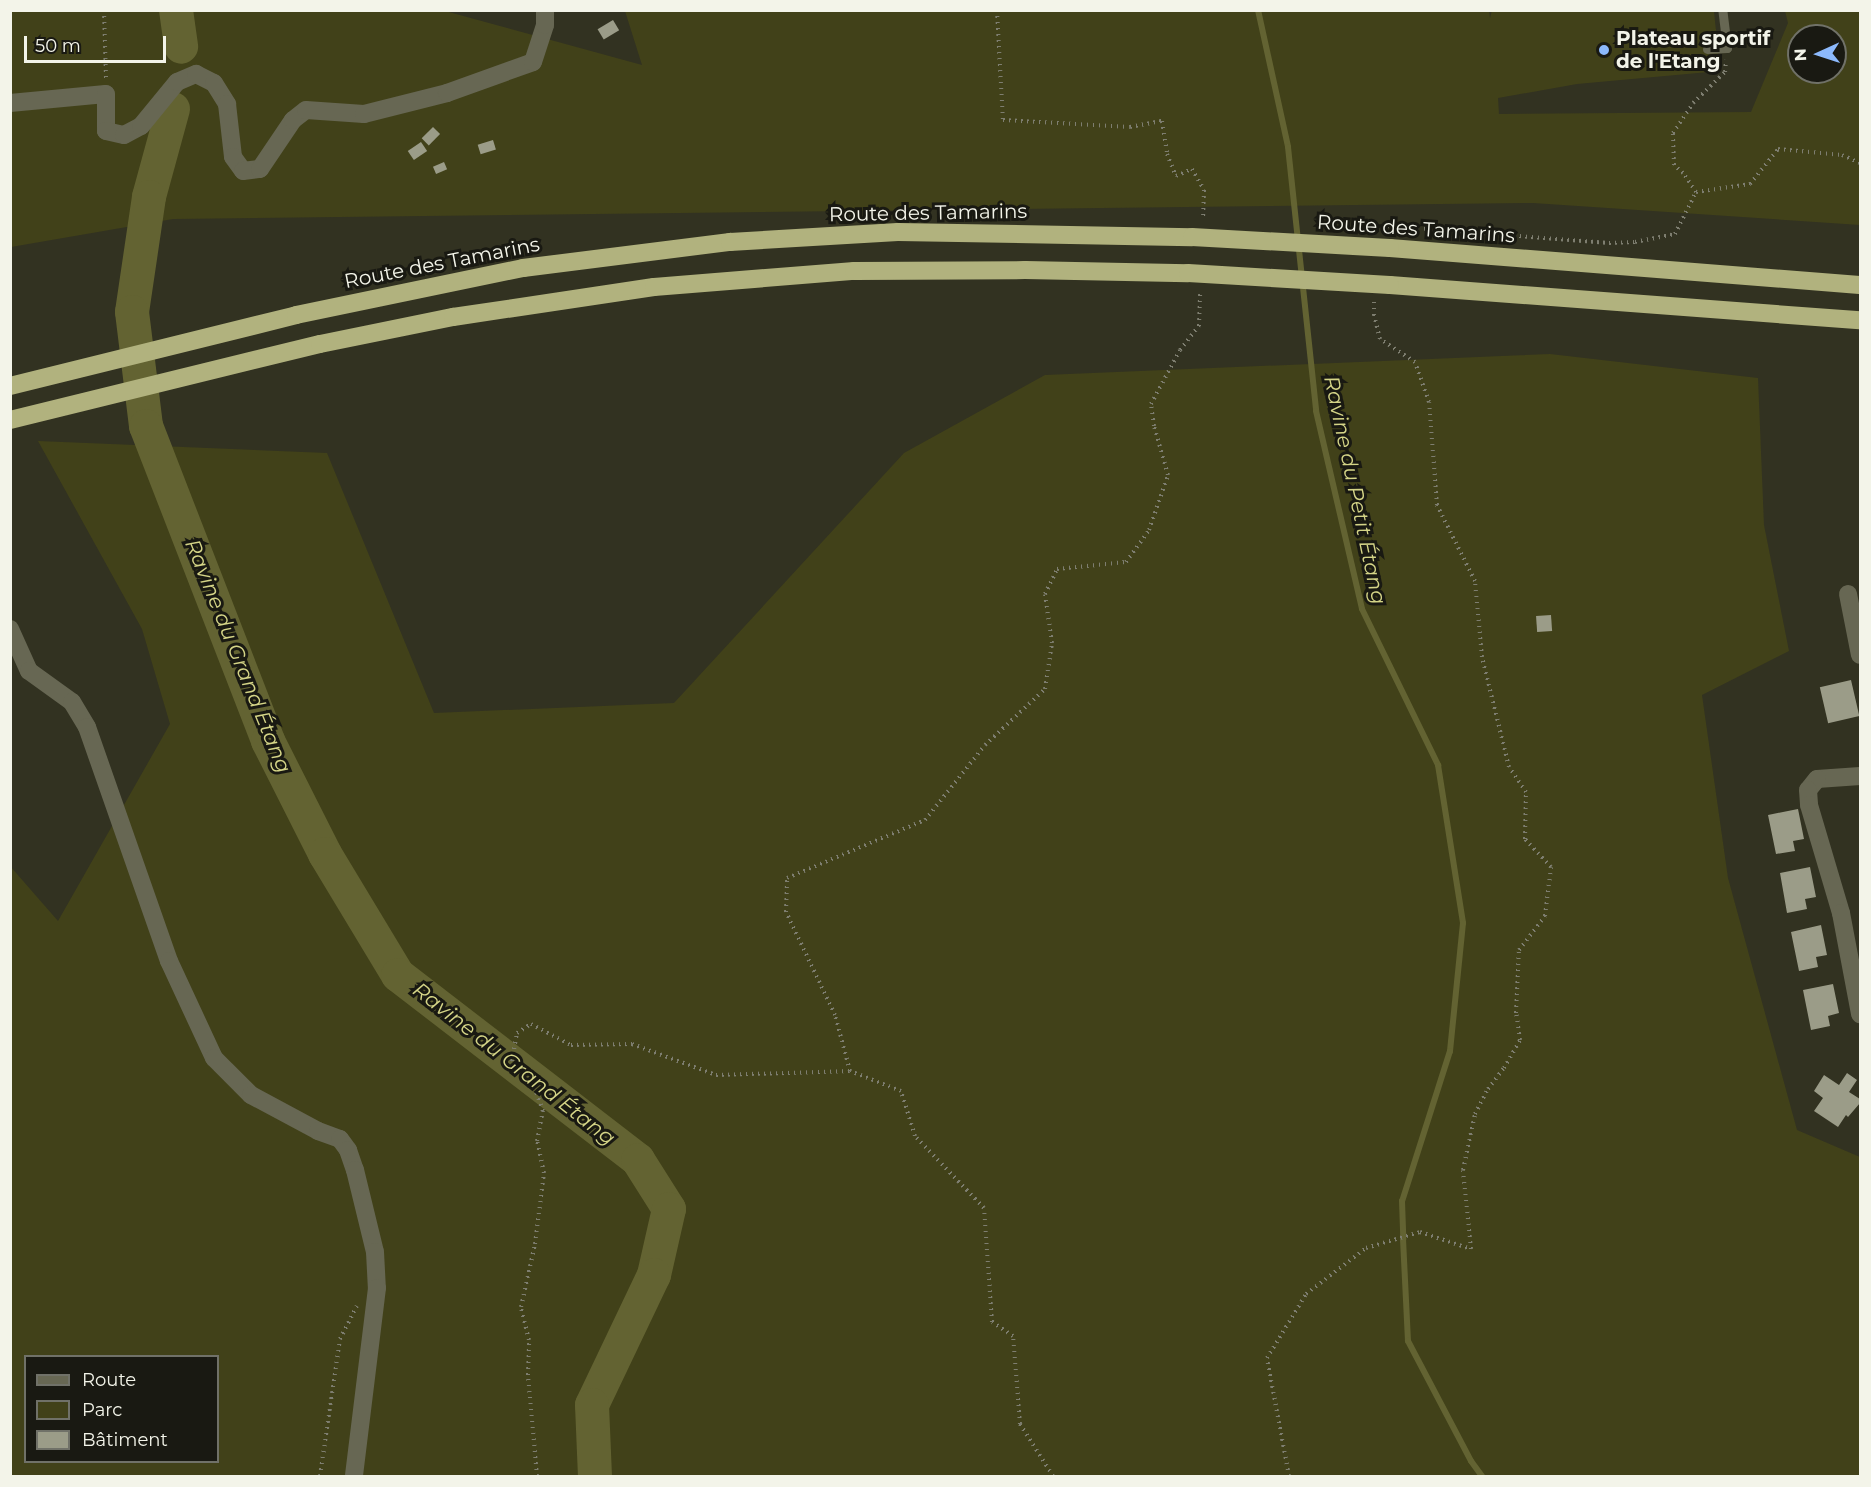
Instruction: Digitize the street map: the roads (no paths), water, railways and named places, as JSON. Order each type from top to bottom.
[{"type":"highway","name":"Route des Tamarins","points":[[10,386],[296,315],[523,268],[730,242],[897,232],[1197,231],[1860,285]]},
{"type":"highway","points":[[10,420],[320,344],[453,317],[654,287],[854,271],[1025,270],[1194,277],[1860,320]]},
{"type":"street","points":[[10,103],[106,94],[106,130],[124,135],[141,126],[177,82],[196,74],[214,83],[227,104],[233,157],[243,171],[260,170],[293,120],[306,110],[364,114],[447,93],[533,62],[545,26],[545,10]]},
{"type":"street","points":[[1848,594],[1860,656]]},
{"type":"street","points":[[10,629],[29,671],[72,702],[87,727],[169,961],[214,1058],[251,1095],[318,1131],[340,1139],[348,1150],[375,1252],[377,1288],[354,1476]]},
{"type":"street","points":[[1860,776],[1816,779],[1808,790],[1809,805],[1840,914],[1860,1014]]},
{"type":"lane","points":[[1707,49],[1726,48],[1722,10]]},
{"type":"waterway","name":"Ravine du Grand Étang","points":[[176,10],[181,47]]},
{"type":"waterway","name":"Ravine du Petit Étang","points":[[1258,10],[1288,147],[1316,411],[1362,609],[1438,765],[1463,923],[1450,1051],[1402,1201],[1403,1239],[1408,1341],[1471,1461],[1482,1476]]},
{"type":"waterway","name":"Ravine du Grand Étang","points":[[173,109],[149,197],[132,312],[146,426],[268,741],[325,854],[398,975],[638,1160],[669,1209],[654,1275],[592,1405],[595,1476]]},
{"type":"place","name":"Plateau sportif de l'Etang","points":[[1604,50]]}]
